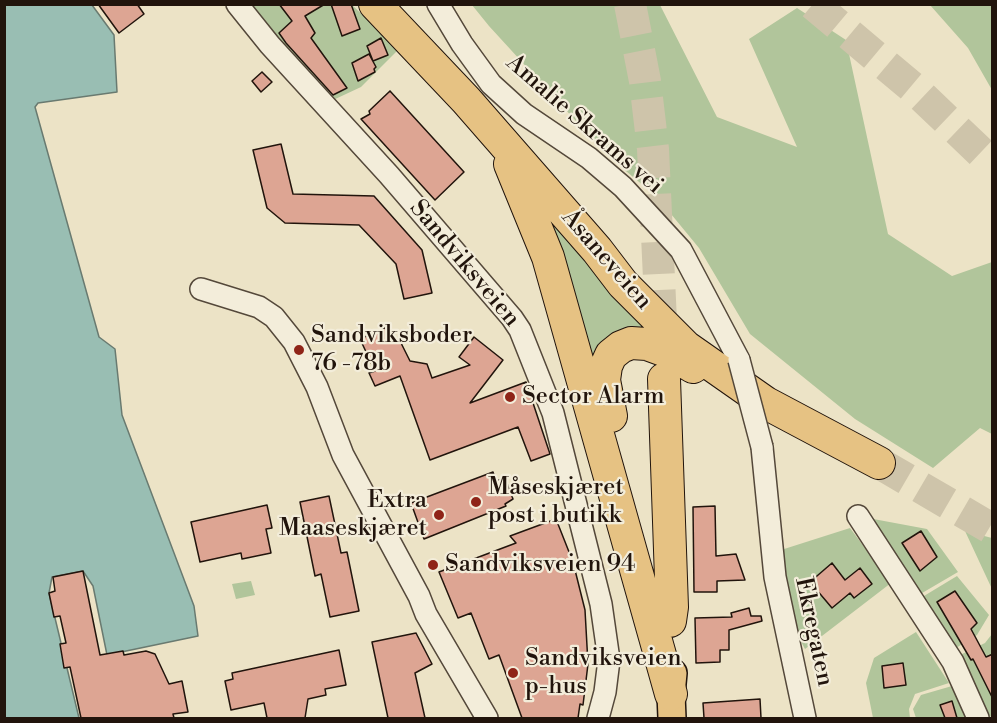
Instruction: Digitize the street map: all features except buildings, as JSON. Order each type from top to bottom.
[{"type":"highway","name":"Åsaneveien","points":[[375,4],[496,133],[623,284],[686,347],[766,403],[879,463],[826,445],[761,411],[666,351],[647,344],[631,343],[621,347],[611,355],[606,366],[604,380],[608,403],[643,534],[670,621]]},
{"type":"highway","points":[[496,133],[548,257],[671,706]]},
{"type":"highway","points":[[664,380],[672,607],[670,621]]},
{"type":"main road","points":[[670,621],[674,672],[671,706]]},
{"type":"street","name":"Sandviksveien","points":[[237,4],[270,45],[390,175],[520,330],[553,413],[602,604],[609,660],[605,692],[598,718]]},
{"type":"street","name":"Amalie Skrams vei","points":[[438,4],[462,44],[491,84],[524,114],[589,158],[623,187],[681,250],[739,360],[762,447],[772,556]]},
{"type":"street","points":[[201,289],[259,307],[274,317],[294,342],[317,387],[343,455],[419,596],[426,614],[487,718]]},
{"type":"street","points":[[858,516],[953,662],[978,718]]},
{"type":"street","name":"Ekregaten","points":[[772,556],[805,718]]},
{"type":"green space","points":[[246,5],[352,5],[399,49],[361,87],[331,101]]},
{"type":"green space","points":[[472,5],[660,5],[717,117],[797,147],[749,39],[797,8],[846,40],[888,234],[952,276],[992,262],[992,434],[980,428],[933,468],[855,419],[750,334],[699,248],[657,197],[608,156]]},
{"type":"green space","points":[[930,5],[992,5],[992,90],[968,48]]},
{"type":"green space","points":[[539,198],[654,332],[637,330],[601,413]]},
{"type":"green space","points":[[868,518],[927,529],[958,572],[917,596]]},
{"type":"green space","points":[[850,528],[891,583],[805,649],[797,634],[781,550]]},
{"type":"green space","points":[[965,531],[992,538],[992,589]]},
{"type":"green space","points":[[957,576],[989,615],[977,635],[956,648],[919,599]]},
{"type":"green space","points":[[251,581],[255,595],[236,599],[232,584]]},
{"type":"green space","points":[[916,632],[949,683],[915,694],[909,709],[910,718],[873,718],[866,683],[874,658]]},
{"type":"green space","points":[[992,634],[992,716],[987,718],[958,656],[985,643]]},
{"type":"green space","points":[[952,686],[967,718],[916,718],[913,709],[921,695]]},
{"type":"water","points":[[4,5],[92,5],[114,35],[117,92],[38,103],[35,107],[99,337],[115,349],[122,415],[194,606],[198,636],[107,655],[93,586],[83,571],[52,577],[49,593],[79,718],[5,718]]},
{"type":"tunnel","points":[[630,4],[645,81],[653,149],[662,343]]},
{"type":"tunnel","points":[[813,4],[912,87],[992,163]]},
{"type":"tunnel","points":[[879,463],[992,529]]},
{"type":"place","name":"Sandviksboder 76 -78b","points":[[299,350]]},
{"type":"place","name":"Sector Alarm","points":[[510,397]]},
{"type":"place","name":"Måseskjæret post i butikk","points":[[476,502]]},
{"type":"place","name":"Extra Maaseskjæret","points":[[439,515]]},
{"type":"place","name":"Sandviksveien 94","points":[[433,565]]},
{"type":"place","name":"Sandviksveien p-hus","points":[[513,673]]}]
